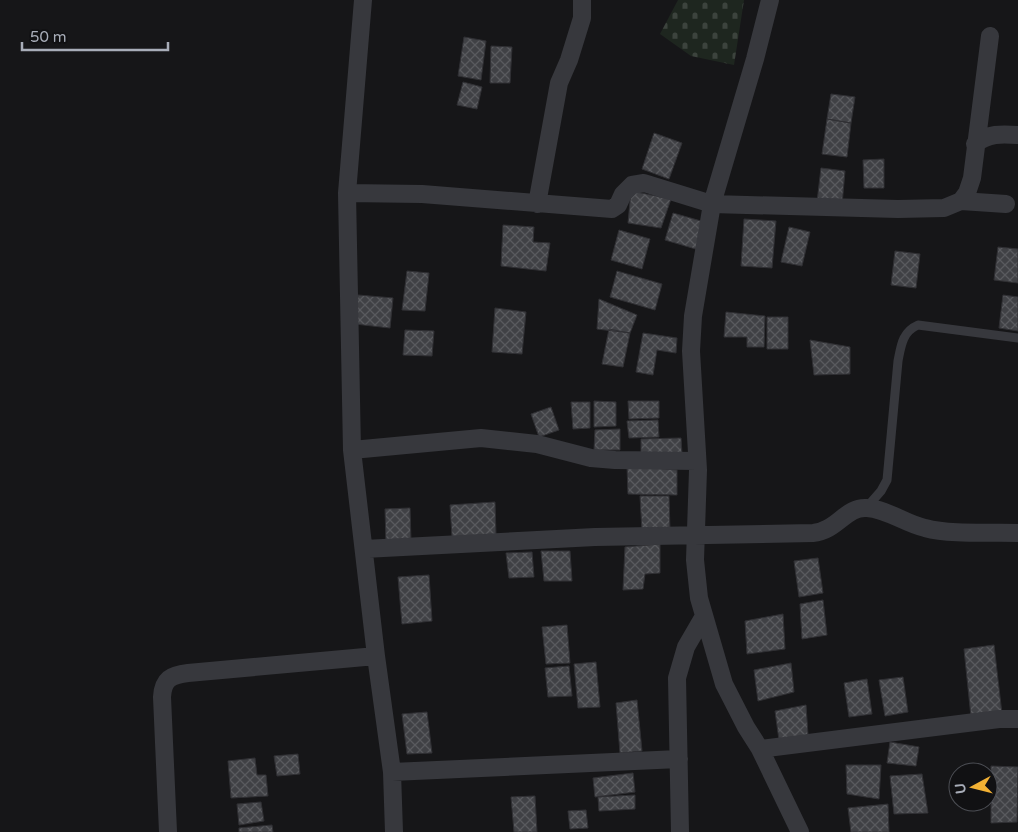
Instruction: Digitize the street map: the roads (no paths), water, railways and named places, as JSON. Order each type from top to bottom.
[{"type":"street","points":[[363,0],[347,193],[352,450],[376,656],[392,772],[394,832]]},
{"type":"street","points":[[537,204],[559,83],[569,60],[582,18],[582,0]]},
{"type":"street","points":[[770,0],[755,59],[712,204],[693,316],[691,351],[697,461],[695,560],[699,598],[724,684],[760,750],[800,832]]},
{"type":"street","points":[[347,193],[422,194],[612,209],[618,205],[623,194],[632,185],[644,183],[712,204],[898,209],[944,208],[960,201],[967,193],[972,178],[990,36]]},
{"type":"street","points":[[975,144],[982,138],[990,135],[1018,135]]},
{"type":"street","points":[[960,201],[1006,204]]},
{"type":"street","points":[[352,450],[481,438],[536,444],[592,458],[697,461]]},
{"type":"street","points":[[364,549],[595,537],[822,532],[830,529],[850,512],[867,508],[925,528],[961,532],[1018,533]]},
{"type":"street","points":[[680,832],[676,678],[686,647],[704,616]]},
{"type":"street","points":[[168,832],[162,690],[169,678],[174,675],[188,673],[376,656]]},
{"type":"street","points":[[760,750],[999,719],[1018,719]]},
{"type":"street","points":[[392,772],[679,759]]},
{"type":"lane","points":[[867,508],[882,491],[887,480],[898,361],[901,342],[908,331],[918,325],[1018,338]]}]
